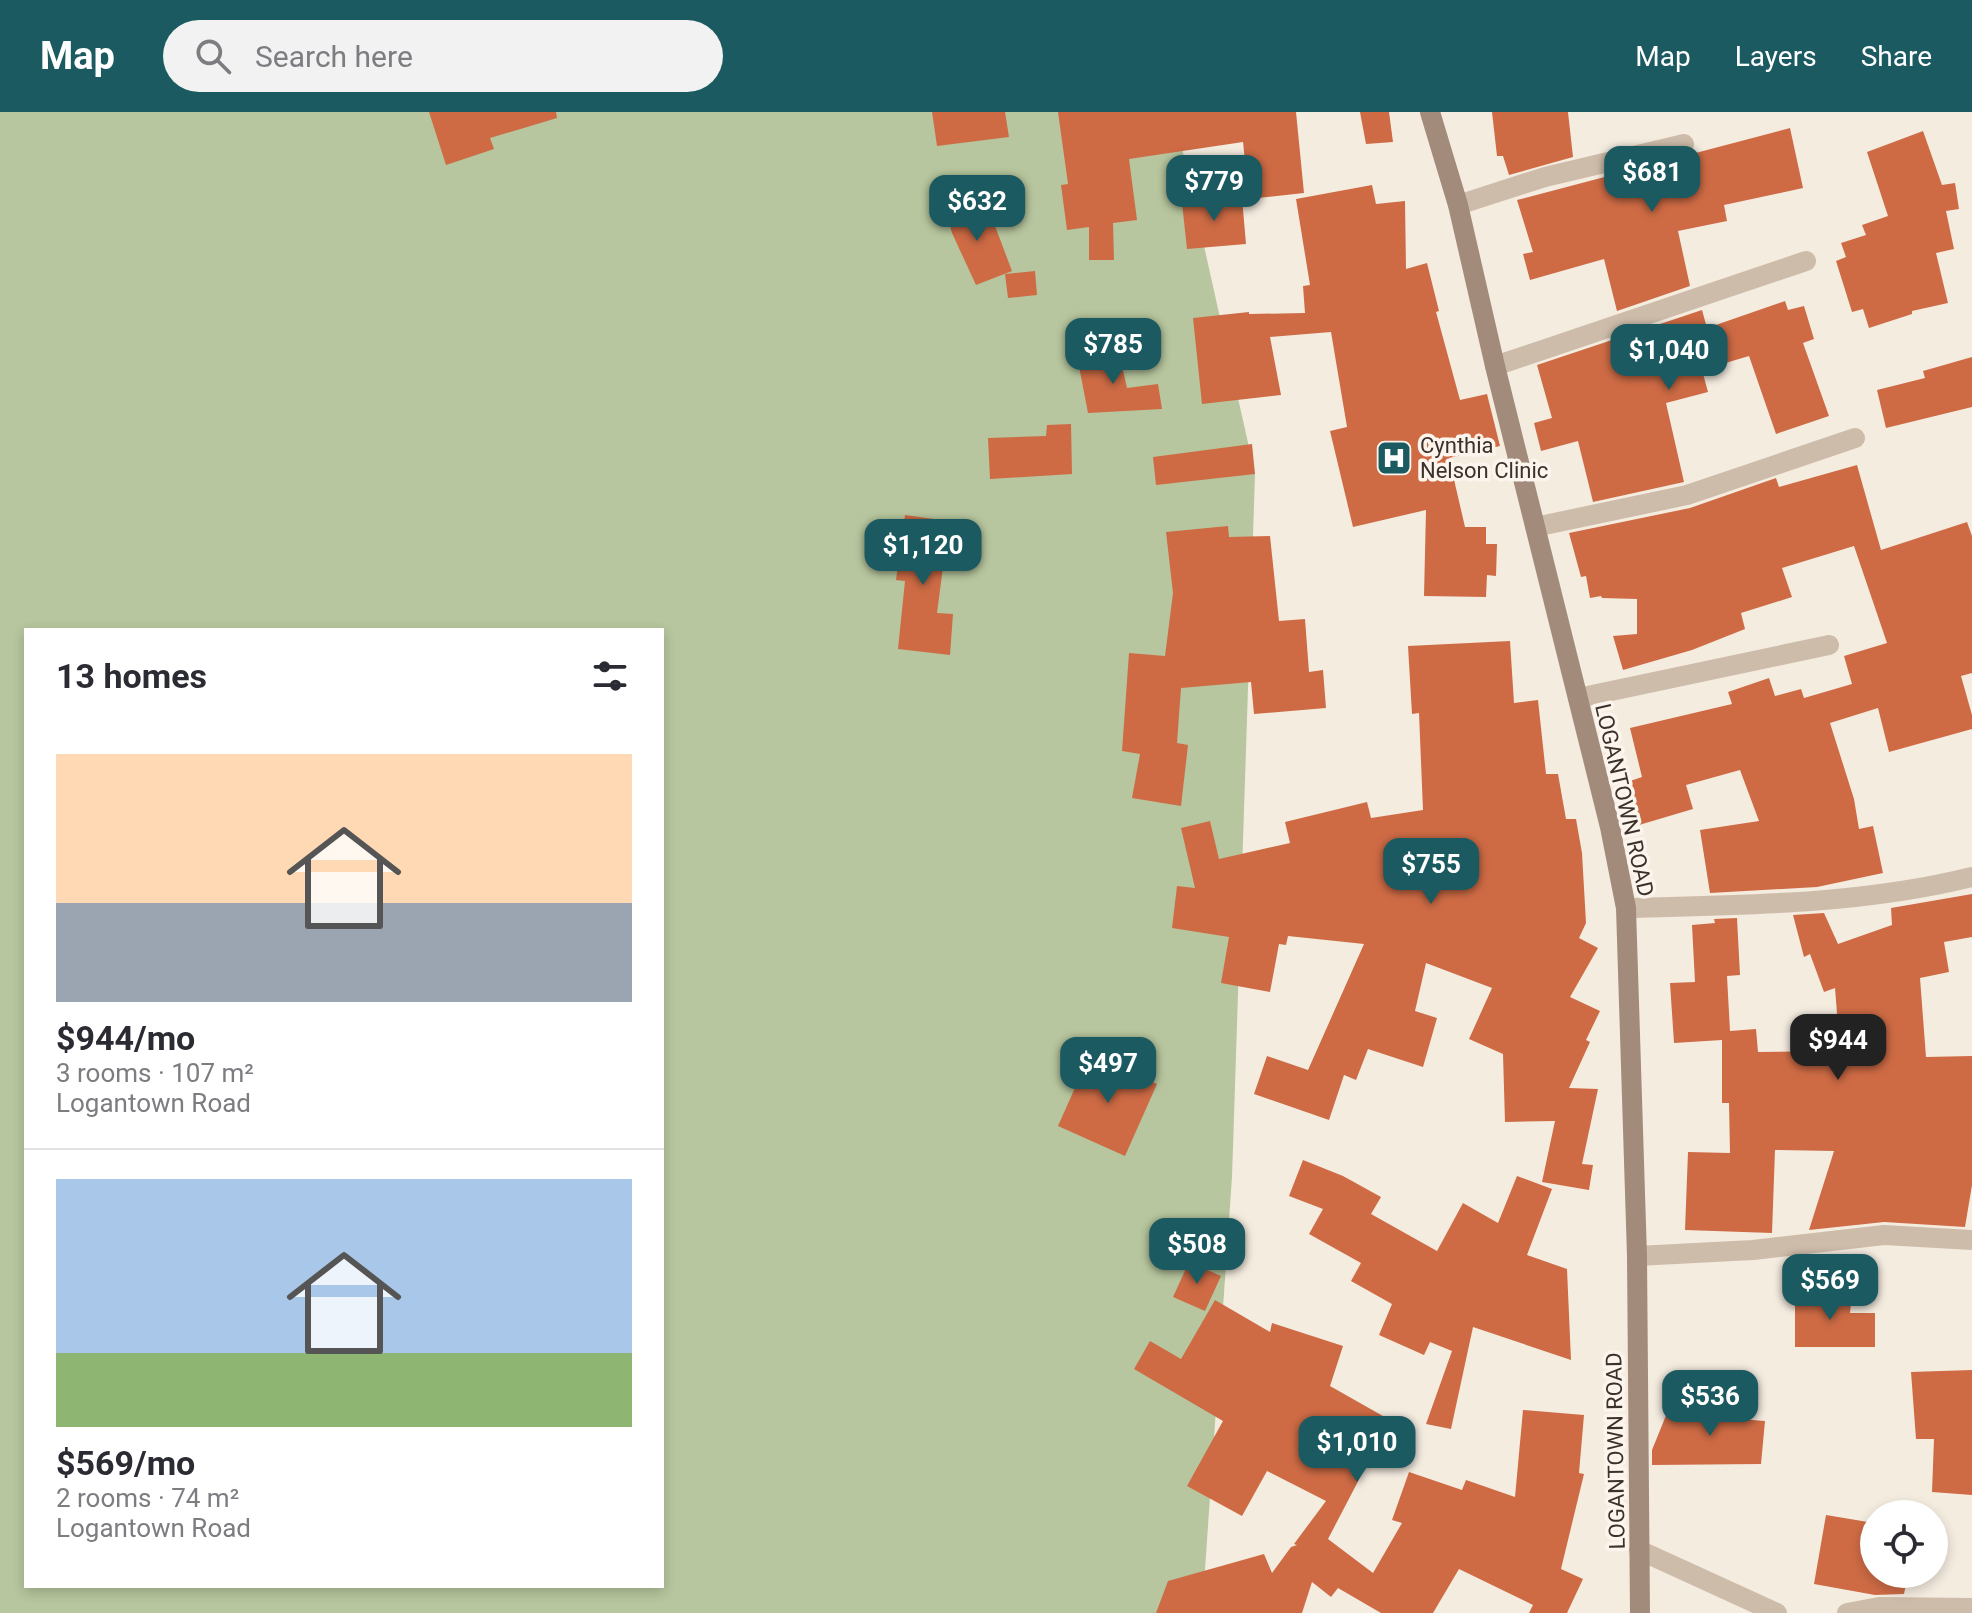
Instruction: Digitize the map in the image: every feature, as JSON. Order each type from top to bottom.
[{"type":"street","name":"LOGANTOWN ROAD","points":[[1430,112],[1458,205],[1610,827],[1626,908],[1637,1256],[1640,1613]]},
{"type":"street","points":[[1458,205],[1545,177],[1684,144]]},
{"type":"street","points":[[1495,366],[1806,261]]},
{"type":"street","points":[[1535,527],[1687,495],[1855,438]]},
{"type":"street","points":[[1578,698],[1829,645]]},
{"type":"street","points":[[1626,908],[1828,901],[1909,890],[1972,877]]},
{"type":"street","points":[[1637,1256],[1753,1250],[1884,1235],[1972,1240]]},
{"type":"street","points":[[1639,1550],[1777,1613]]},
{"type":"street","points":[[1847,1613],[1879,1607],[1972,1608]]},
{"type":"green space","points":[[0,112],[1174,112],[1255,474],[1232,1177],[1202,1613],[0,1613]]},
{"type":"building","points":[[429,112],[556,112],[557,118],[490,138],[494,149],[446,165]]},
{"type":"building","points":[[932,112],[1005,112],[1009,137],[937,146]]},
{"type":"building","points":[[1058,112],[1296,112],[1304,193],[1249,199],[1243,142],[1129,159],[1137,220],[1113,223],[1114,260],[1089,260],[1089,227],[1067,230],[1061,185],[1068,184]]},
{"type":"building","points":[[1360,112],[1389,112],[1393,142],[1366,144]]},
{"type":"building","points":[[1492,112],[1568,112],[1573,157],[1509,175],[1503,156],[1497,156]]},
{"type":"building","points":[[1790,128],[1803,188],[1724,205],[1727,221],[1678,231],[1690,286],[1617,311],[1604,259],[1530,280],[1523,254],[1533,252],[1517,200]]},
{"type":"building","points":[[1923,131],[1942,185],[1955,183],[1959,209],[1946,211],[1954,249],[1936,253],[1948,303],[1912,311],[1912,314],[1869,328],[1863,309],[1852,312],[1836,261],[1846,257],[1841,243],[1866,235],[1862,225],[1888,216],[1867,152]]},
{"type":"building","points":[[1372,185],[1376,204],[1405,201],[1406,269],[1427,263],[1439,311],[1436,312],[1460,400],[1487,394],[1500,446],[1449,458],[1465,527],[1486,527],[1486,544],[1497,544],[1496,576],[1487,575],[1486,597],[1424,596],[1426,510],[1353,527],[1330,431],[1347,427],[1331,332],[1270,337],[1281,395],[1202,404],[1193,318],[1249,312],[1305,313],[1303,286],[1310,285],[1296,199]]},
{"type":"building","points":[[941,193],[995,226],[1012,271],[976,285],[952,233]]},
{"type":"building","points":[[1242,198],[1246,244],[1187,249],[1182,203]]},
{"type":"building","points":[[1035,271],[1037,295],[1008,298],[1005,274]]},
{"type":"building","points":[[1785,301],[1788,310],[1804,306],[1814,339],[1803,343],[1829,416],[1776,434],[1749,356],[1702,370],[1708,392],[1666,403],[1684,482],[1593,502],[1578,441],[1541,451],[1534,423],[1552,418],[1537,365],[1702,310],[1707,328]]},
{"type":"building","points":[[1118,349],[1127,388],[1158,384],[1162,409],[1088,413],[1077,356]]},
{"type":"building","points":[[1972,357],[1972,407],[1886,428],[1877,390],[1925,378],[1923,371]]},
{"type":"building","points":[[1071,424],[1072,474],[990,479],[988,438],[1046,436],[1047,425]]},
{"type":"building","points":[[1252,444],[1255,474],[1156,485],[1153,457]]},
{"type":"building","points":[[1857,465],[1881,550],[1967,522],[1972,536],[1972,673],[1961,676],[1972,715],[1972,729],[1889,752],[1878,708],[1830,723],[1854,799],[1859,829],[1873,826],[1883,873],[1817,887],[1710,893],[1700,830],[1759,821],[1740,770],[1686,785],[1693,809],[1639,825],[1627,782],[1642,777],[1630,728],[1732,704],[1728,692],[1769,678],[1775,696],[1801,689],[1804,698],[1852,684],[1844,656],[1887,643],[1854,546],[1782,568],[1792,597],[1741,613],[1745,629],[1692,650],[1623,670],[1613,636],[1637,634],[1637,599],[1590,598],[1586,576],[1581,577],[1569,533],[1690,508],[1776,478],[1779,487]]},
{"type":"building","points":[[905,515],[949,521],[937,613],[953,614],[950,655],[898,649],[905,581],[896,580]]},
{"type":"building","points":[[1228,526],[1229,537],[1270,536],[1279,621],[1305,619],[1309,672],[1323,670],[1326,708],[1254,714],[1251,682],[1181,688],[1177,743],[1188,745],[1181,806],[1132,798],[1140,754],[1122,751],[1129,653],[1165,656],[1173,593],[1166,532]]},
{"type":"building","points":[[1510,641],[1514,703],[1538,700],[1546,774],[1558,774],[1566,819],[1576,819],[1582,853],[1586,923],[1579,938],[1598,948],[1570,997],[1600,1011],[1569,1088],[1598,1089],[1582,1164],[1593,1165],[1589,1190],[1542,1182],[1555,1121],[1505,1122],[1503,1054],[1469,1039],[1492,988],[1426,963],[1415,1011],[1437,1018],[1423,1067],[1368,1049],[1356,1080],[1344,1075],[1329,1120],[1254,1094],[1267,1056],[1308,1070],[1364,944],[1288,936],[1286,945],[1279,944],[1270,992],[1221,983],[1229,937],[1172,928],[1177,886],[1195,888],[1181,828],[1210,821],[1219,859],[1290,843],[1285,822],[1367,802],[1371,818],[1423,810],[1419,713],[1412,714],[1408,646]]},
{"type":"building","points":[[1972,894],[1972,937],[1944,942],[1949,972],[1920,978],[1926,1057],[1972,1056],[1972,1185],[1965,1227],[1884,1222],[1809,1230],[1834,1151],[1775,1150],[1772,1233],[1685,1230],[1688,1152],[1730,1153],[1729,1103],[1722,1103],[1722,1040],[1674,1043],[1670,983],[1695,982],[1692,925],[1715,923],[1714,919],[1737,918],[1740,975],[1727,976],[1730,1031],[1756,1029],[1758,1052],[1840,1051],[1835,988],[1824,992],[1810,954],[1804,957],[1793,915],[1824,913],[1838,944],[1892,925],[1891,908]]},
{"type":"building","points":[[1090,1054],[1157,1084],[1125,1156],[1058,1126]]},
{"type":"building","points":[[1303,1160],[1343,1176],[1381,1197],[1371,1214],[1437,1251],[1463,1203],[1498,1223],[1517,1176],[1552,1189],[1527,1255],[1567,1269],[1571,1360],[1473,1327],[1451,1429],[1426,1424],[1452,1351],[1430,1342],[1424,1355],[1379,1335],[1392,1304],[1351,1281],[1361,1263],[1309,1234],[1323,1209],[1289,1196]]},
{"type":"building","points":[[1189,1262],[1221,1276],[1205,1311],[1173,1297]]},
{"type":"building","points":[[1795,1289],[1836,1289],[1836,1303],[1851,1303],[1850,1313],[1875,1313],[1875,1347],[1795,1347]]},
{"type":"building","points":[[1215,1300],[1270,1332],[1272,1323],[1343,1346],[1330,1386],[1390,1420],[1328,1539],[1373,1573],[1402,1523],[1392,1520],[1409,1472],[1462,1490],[1466,1480],[1515,1497],[1523,1410],[1584,1415],[1579,1473],[1584,1474],[1561,1569],[1583,1579],[1567,1613],[1529,1613],[1533,1605],[1459,1569],[1433,1613],[1381,1613],[1338,1588],[1331,1597],[1312,1582],[1302,1613],[1156,1613],[1168,1581],[1264,1554],[1272,1573],[1291,1547],[1297,1545],[1294,1544],[1326,1501],[1267,1471],[1242,1516],[1187,1486],[1223,1421],[1134,1369],[1150,1341],[1181,1359]]},
{"type":"building","points":[[1972,1370],[1972,1495],[1932,1492],[1934,1439],[1916,1439],[1911,1372]]},
{"type":"building","points":[[1711,1397],[1741,1399],[1739,1419],[1765,1421],[1761,1464],[1652,1465],[1652,1450],[1667,1413],[1709,1416]]},
{"type":"building","points":[[1826,1515],[1860,1521],[1860,1588],[1905,1588],[1904,1594],[1875,1595],[1814,1584]]},
{"type":"place","name":"Cynthia Nelson Clinic","points":[[1394,458]]}]
